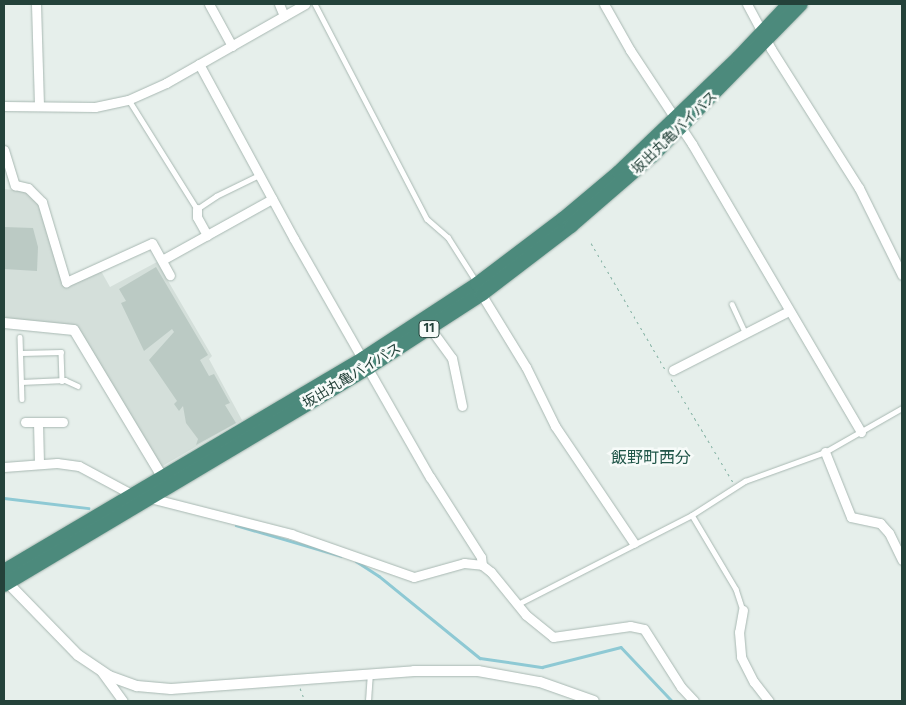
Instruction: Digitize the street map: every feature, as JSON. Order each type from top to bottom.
[{"type":"highway","name":"坂出丸亀バイパス","points":[[765,36],[789,4]]},
{"type":"highway","name":"坂出丸亀バイパス","points":[[5,579],[149,498],[366,362],[477,285],[564,219],[678,123],[765,36],[802,4]]},
{"type":"highway","name":"坂出丸亀バイパス","points":[[5,579],[162,478],[366,362],[430,328],[477,285]]},
{"type":"street","points":[[36,4],[38,106]]},
{"type":"street","points":[[209,4],[232,46]]},
{"type":"street","points":[[279,4],[284,16]]},
{"type":"street","points":[[4,106],[95,107],[129,100],[199,64],[305,4]]},
{"type":"street","points":[[604,4],[630,50],[678,123],[861,432]]},
{"type":"street","points":[[747,4],[859,188],[902,275]]},
{"type":"street","points":[[199,64],[272,199],[430,477],[481,557],[482,565],[533,622],[558,639],[619,627],[644,628],[681,687],[694,701]]},
{"type":"street","points":[[4,150],[15,185],[28,188],[42,202],[66,282],[152,243],[170,275]]},
{"type":"street","points":[[162,260],[272,199]]},
{"type":"street","points":[[197,209],[197,217],[207,235]]},
{"type":"street","points":[[477,285],[526,367],[555,426],[634,543]]},
{"type":"street","points":[[673,370],[789,311]]},
{"type":"street","points":[[4,323],[74,330],[162,478]]},
{"type":"street","points":[[430,328],[452,358],[462,406]]},
{"type":"street","points":[[25,422],[63,422]]},
{"type":"street","points":[[38,422],[39,464]]},
{"type":"street","points":[[825,452],[851,517],[880,522],[889,532],[902,560]]},
{"type":"street","points":[[4,467],[39,464],[79,466],[132,496],[149,498],[292,534],[414,577],[464,563],[482,565]]},
{"type":"street","points":[[5,579],[78,655],[100,671],[123,681],[154,688],[443,670],[501,674],[540,682],[594,701]]},
{"type":"street","points":[[743,610],[739,632],[741,657],[754,682],[769,701]]},
{"type":"street","points":[[100,671],[122,701]]},
{"type":"lane","points":[[315,4],[428,219],[448,236],[477,285]]},
{"type":"lane","points":[[129,100],[197,209],[216,196],[259,175]]},
{"type":"lane","points":[[732,304],[746,334]]},
{"type":"lane","points":[[20,337],[22,399]]},
{"type":"lane","points":[[20,353],[61,352],[62,381]]},
{"type":"lane","points":[[21,382],[62,381],[78,386]]},
{"type":"lane","points":[[518,604],[692,515],[756,476],[825,452],[902,408]]},
{"type":"lane","points":[[692,515],[736,589],[743,610]]},
{"type":"lane","points":[[368,701],[371,674]]},
{"type":"path","points":[[591,243],[737,487]]},
{"type":"path","points":[[297,680],[305,701]]},
{"type":"shaded area","points":[[4,189],[24,191],[38,200],[64,284],[101,271],[110,287],[157,262],[212,356],[209,359],[242,420],[154,471],[72,334],[4,328]]},
{"type":"building","points":[[4,227],[33,228],[38,247],[37,271],[4,269]]},
{"type":"building","points":[[156,267],[208,355],[200,360],[209,376],[214,374],[230,403],[225,405],[236,423],[196,445],[198,439],[186,423],[183,406],[179,411],[174,404],[177,401],[149,360],[174,332],[172,329],[144,351],[121,303],[126,301],[119,289]]},
{"type":"waterway","points":[[4,498],[88,508]]},
{"type":"waterway","points":[[236,525],[341,556]]},
{"type":"waterway","points":[[356,561],[379,576],[480,658],[542,667],[621,647],[672,701]]},
{"type":"district","name":"飯野町西分","points":[[651,458]]}]
